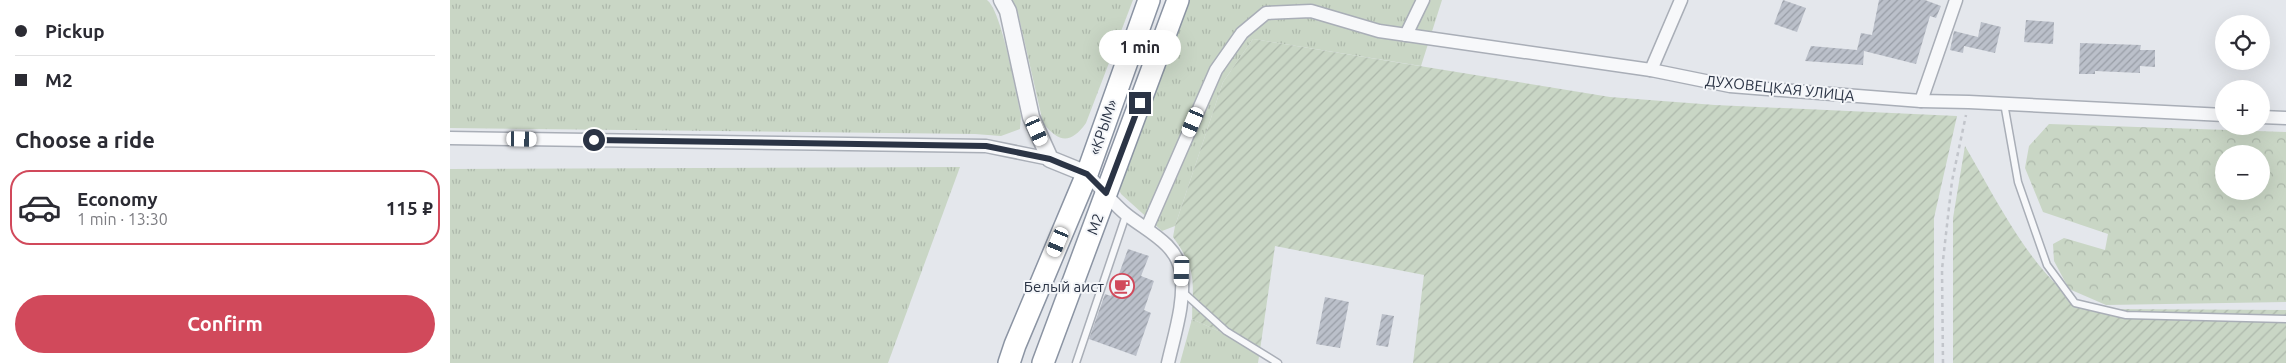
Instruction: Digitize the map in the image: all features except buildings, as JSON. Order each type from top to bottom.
[{"type":"highway","name":"«КРЫМ»","points":[[1009,363],[1087,174],[1149,0]]},
{"type":"highway","name":"М2","points":[[1043,363],[1178,0]]},
{"type":"street","points":[[1002,0],[1010,20],[1031,117],[1050,159]]},
{"type":"street","points":[[1406,35],[1423,0]]},
{"type":"street","points":[[1651,70],[1681,0]]},
{"type":"street","points":[[1921,101],[1956,0]]},
{"type":"street","name":"ДУХОВЕЦКАЯ УЛИЦА","points":[[1147,228],[1216,70],[1242,32],[1266,13],[1311,11],[1379,31],[1651,70],[1730,86],[1921,101],[2215,115]]},
{"type":"street","points":[[2270,117],[2286,118]]},
{"type":"street","points":[[450,138],[986,146],[1050,159],[1087,174],[1126,215],[1147,228],[1171,249],[1182,271],[1180,309],[1168,363]]},
{"type":"lane","points":[[2004,104],[2018,182],[2047,265],[2075,303],[2126,315],[2286,319]]},
{"type":"lane","points":[[1076,363],[1126,215]]},
{"type":"lane","points":[[1181,290],[1226,331],[1278,363]]},
{"type":"path","points":[[1943,363],[1942,269],[1952,181],[1969,102]]},
{"type":"green space","points":[[450,0],[987,0],[993,7],[1008,54],[1021,116],[1020,129],[1001,136],[975,134],[450,128]]},
{"type":"green space","points":[[1010,0],[1133,0],[1086,123],[1081,130],[1070,138],[1054,134],[1043,123],[1018,13]]},
{"type":"green space","points":[[1175,0],[1442,0],[1421,66],[1253,39],[1223,82],[1175,226],[1162,231],[1121,194],[1109,169]]},
{"type":"green space","points":[[1253,39],[1610,97],[1715,105],[1957,116],[1934,218],[1934,363],[1413,363],[1424,275],[1275,246],[1260,350],[1192,319],[1192,276],[1186,258],[1173,237],[1175,226],[1223,82]]},
{"type":"green space","points":[[2049,124],[2215,130],[2215,135],[2270,135],[2270,131],[2286,132],[2286,302],[2106,305],[2069,289],[2054,261],[2053,244],[2064,238],[2105,250],[2108,234],[2043,212],[2025,168],[2029,146]]},
{"type":"green space","points":[[1965,146],[2027,250],[2058,286],[2074,299],[2103,309],[2286,310],[2286,363],[1953,363],[1953,218]]},
{"type":"green space","points":[[960,167],[888,363],[450,363],[450,169]]},
{"type":"green space","points":[[1192,319],[1260,350],[1258,363],[1180,363]]},
{"type":"place","name":"Белый аист","points":[[1122,286]]},
{"type":"route","points":[[594,140],[899,143],[986,146],[1050,159],[1087,174],[1106,193],[1140,103]]}]
